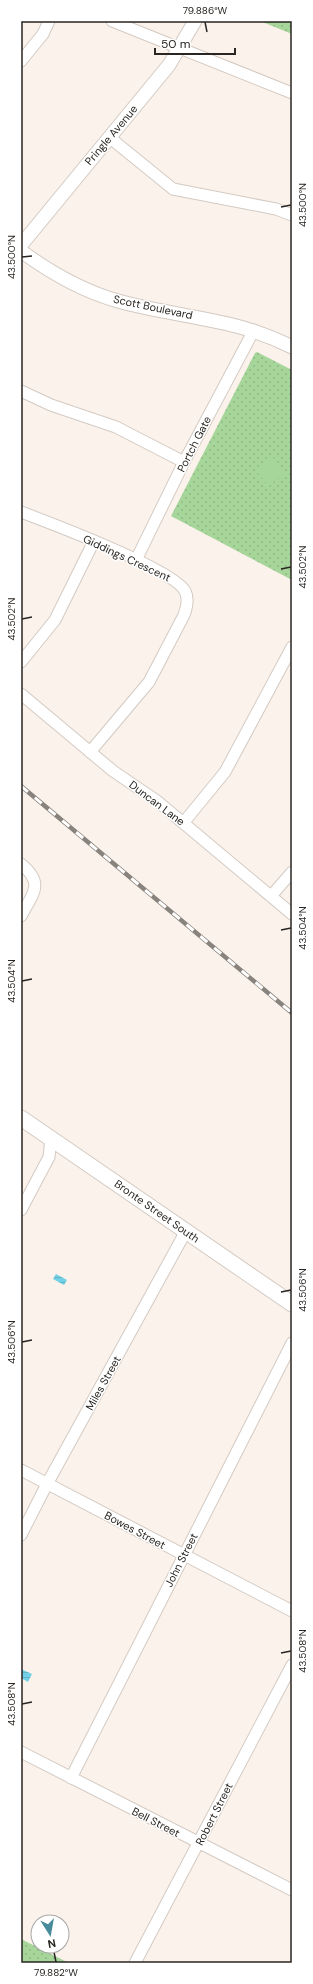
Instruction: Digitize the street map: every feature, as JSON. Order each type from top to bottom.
[{"type":"main road","name":"Bronte Street South","points":[[21,1118],[292,1304]]},
{"type":"street","points":[[21,61],[43,34],[49,21]]},
{"type":"street","points":[[112,21],[292,93]]},
{"type":"street","name":"Pringle Avenue","points":[[21,245],[169,65],[196,21]]},
{"type":"street","points":[[110,138],[173,189],[276,210],[292,215]]},
{"type":"street","name":"Scott Boulevard","points":[[21,251],[69,282],[106,298],[133,305],[234,324],[254,330],[292,347]]},
{"type":"street","name":"Portch Gate","points":[[136,560],[184,462],[254,330]]},
{"type":"street","points":[[21,391],[51,405],[116,427],[184,462]]},
{"type":"street","name":"Giddings Crescent","points":[[21,512],[94,541],[136,560],[180,584],[185,590],[187,603],[184,614],[149,682],[90,752]]},
{"type":"street","points":[[21,662],[55,620],[94,541]]},
{"type":"street","points":[[184,822],[225,772],[292,647]]},
{"type":"street","name":"Duncan Lane","points":[[21,694],[113,771],[157,801],[184,822],[292,914]]},
{"type":"street","points":[[21,864],[32,872],[36,884],[34,892],[21,916]]},
{"type":"street","points":[[271,896],[292,872]]},
{"type":"street","points":[[21,1210],[49,1157],[51,1138]]},
{"type":"street","name":"Miles Street","points":[[21,1535],[47,1484],[186,1231]]},
{"type":"street","name":"John Street","points":[[71,1778],[292,1343]]},
{"type":"street","name":"Bowes Street","points":[[21,1470],[292,1611]]},
{"type":"street","name":"Robert Street","points":[[135,1963],[292,1665]]},
{"type":"street","name":"Bell Street","points":[[21,1752],[199,1844],[292,1890]]},
{"type":"green space","points":[[260,21],[292,21],[292,34]]},
{"type":"green space","points":[[257,352],[292,370],[292,580],[171,516],[255,353]]},
{"type":"green space","points":[[273,457],[286,472],[269,486],[256,471]]},
{"type":"green space","points":[[21,1939],[30,1944],[30,1954],[51,1954],[69,1963],[21,1963]]},
{"type":"water","points":[[56,1274],[67,1280],[64,1285],[53,1279]]},
{"type":"water","points":[[21,1669],[32,1674],[28,1682],[21,1678]]},
{"type":"railway","points":[[21,786],[292,1013]]}]
